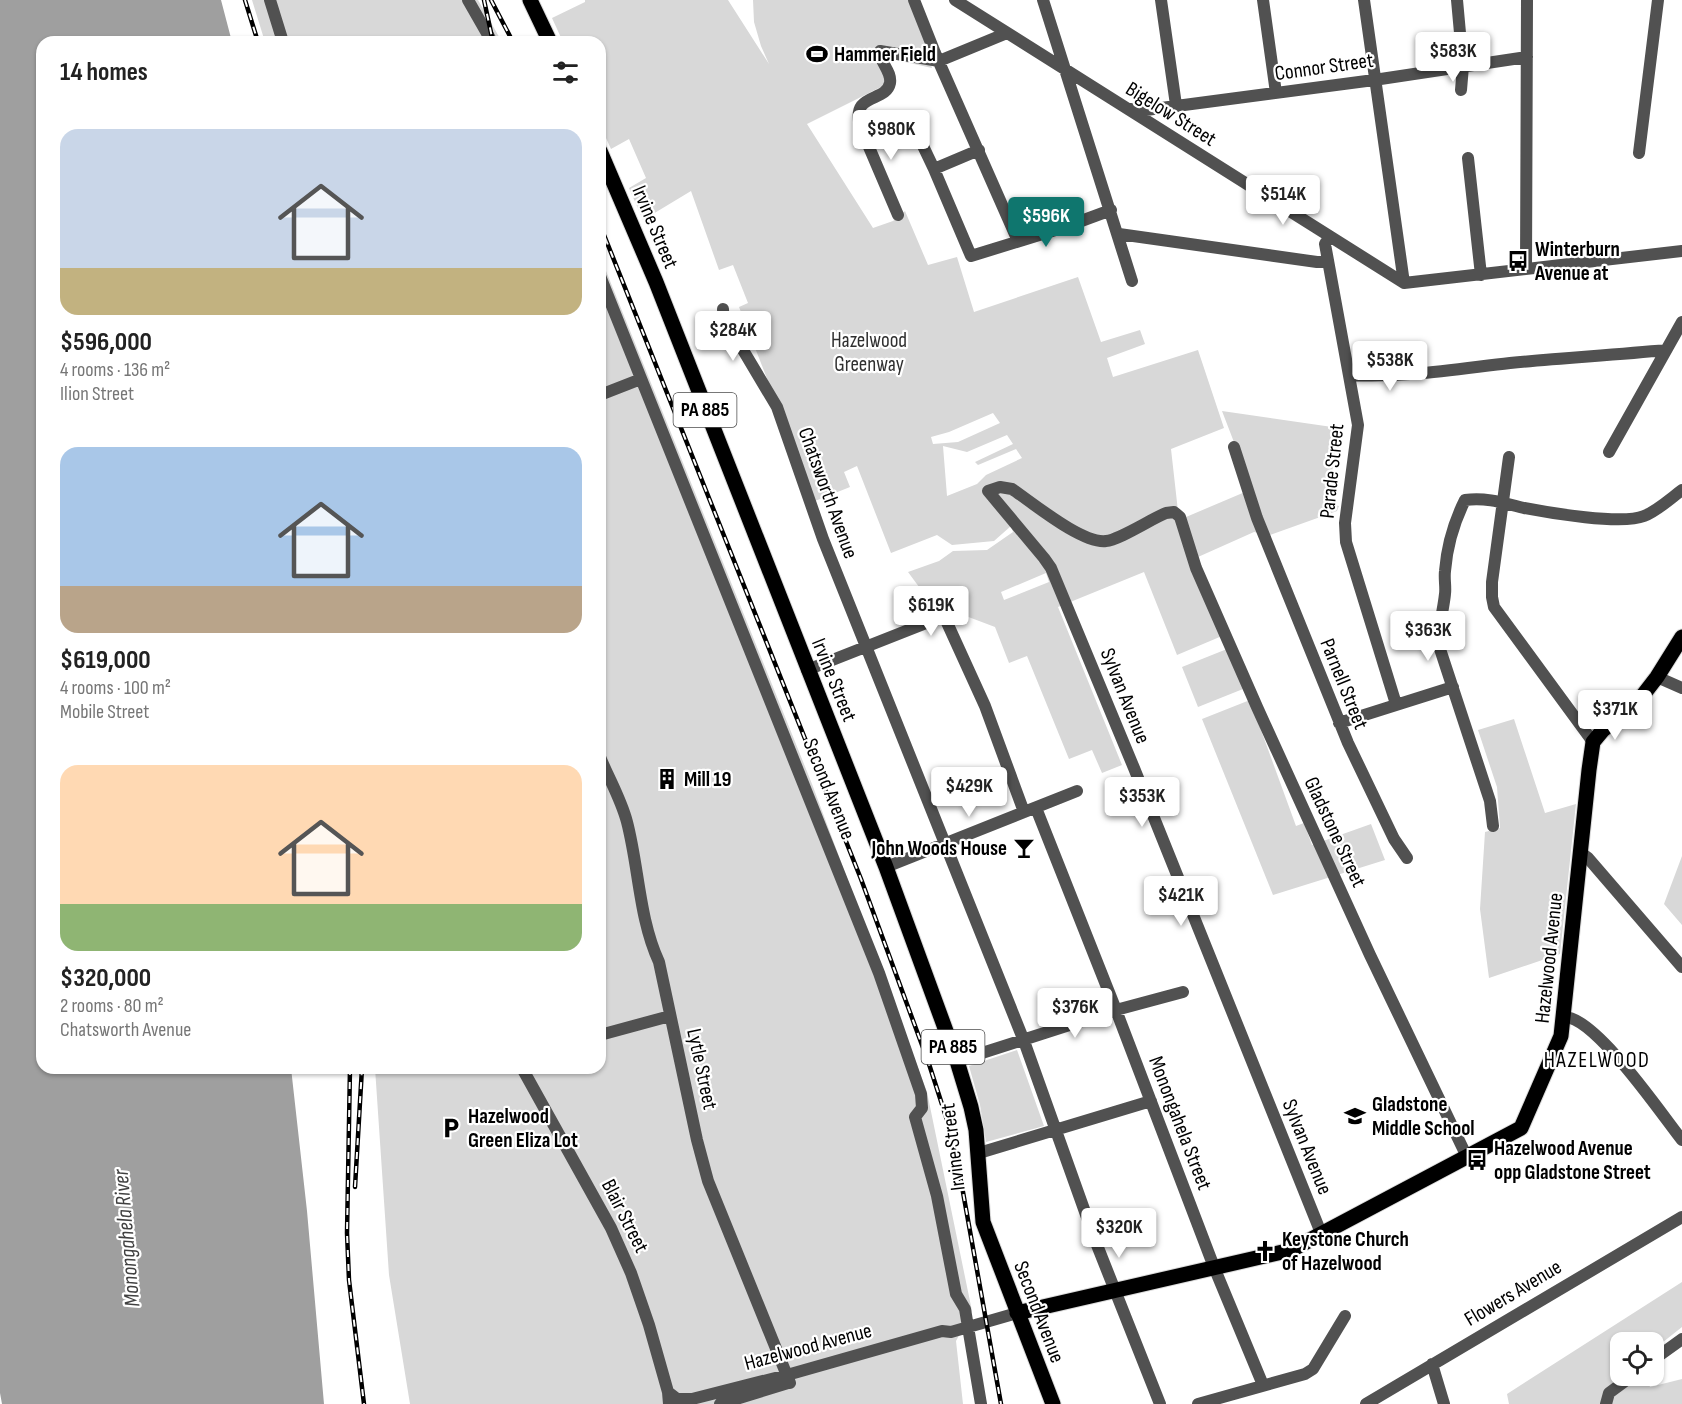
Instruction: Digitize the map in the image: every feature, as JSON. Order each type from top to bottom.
[{"type":"main road","points":[[530,0],[547,36]]},
{"type":"main road","name":"Irvine Street","points":[[606,165],[656,282],[886,867],[957,1060],[972,1107],[979,1153],[981,1208],[987,1235]]},
{"type":"main road","points":[[1593,742],[1603,730],[1640,699],[1658,677],[1682,637]]},
{"type":"main road","name":"Hazelwood Avenue","points":[[1017,1313],[1291,1250],[1521,1128],[1561,1036],[1593,742]]},
{"type":"main road","name":"Second Avenue","points":[[987,1235],[1053,1404]]},
{"type":"street","points":[[270,0],[281,36]]},
{"type":"street","points":[[468,0],[489,36]]},
{"type":"street","points":[[914,0],[1018,241]]},
{"type":"street","name":"Bigelow Street","points":[[955,0],[1404,284]]},
{"type":"street","points":[[1043,0],[1132,281]]},
{"type":"street","points":[[1161,0],[1176,105]]},
{"type":"street","points":[[1263,0],[1276,93]]},
{"type":"street","points":[[1365,0],[1374,80],[1404,284],[1682,251]]},
{"type":"street","points":[[1456,0],[1463,66],[1461,90]]},
{"type":"street","points":[[1526,269],[1527,0]]},
{"type":"street","points":[[1639,153],[1658,0]]},
{"type":"street","points":[[898,215],[857,116],[862,104],[887,89],[890,82],[890,75],[880,57],[880,51],[939,61],[1007,33]]},
{"type":"street","name":"Connor Street","points":[[1126,108],[1146,110],[1527,57]]},
{"type":"street","points":[[914,127],[971,256],[1111,210]]},
{"type":"street","points":[[934,169],[979,150]]},
{"type":"street","points":[[1468,158],[1481,275]]},
{"type":"street","points":[[1119,234],[1317,262],[1328,260]]},
{"type":"street","name":"Parade Street","points":[[1329,237],[1325,244],[1358,425],[1345,523],[1347,543],[1396,704]]},
{"type":"street","name":"Second Avenue","points":[[606,291],[879,973],[921,1094],[922,1108],[915,1117],[938,1196],[956,1294],[965,1309],[968,1328]]},
{"type":"street","name":"Chatsworth Avenue","points":[[723,309],[723,332],[743,350],[777,407],[823,539],[1024,1041],[1095,1240],[1160,1404]]},
{"type":"street","points":[[1609,452],[1682,322]]},
{"type":"street","points":[[1350,375],[1402,376],[1511,363],[1666,350]]},
{"type":"street","points":[[606,393],[641,379]]},
{"type":"street","name":"Parnell Street","points":[[1234,447],[1257,518],[1339,723],[1394,839],[1407,858]]},
{"type":"street","points":[[1509,456],[1492,582],[1494,606],[1593,742]]},
{"type":"street","name":"Sylvan Avenue","points":[[1180,517],[1174,512],[1166,513],[1108,541],[1097,541],[1077,533],[1012,489],[1000,487],[988,491],[1051,568],[1321,1233]]},
{"type":"street","points":[[1493,826],[1490,801],[1440,649],[1438,636],[1446,593],[1447,555],[1454,526],[1465,500],[1478,498],[1525,508],[1633,520],[1646,515],[1682,490]]},
{"type":"street","name":"Gladstone Street","points":[[1180,517],[1196,568],[1257,707],[1370,955],[1467,1157]]},
{"type":"street","name":"Monongahela Street","points":[[866,646],[944,616],[1116,1010],[1214,1266],[1263,1385]]},
{"type":"street","points":[[807,670],[866,646]]},
{"type":"street","points":[[1658,677],[1682,688]]},
{"type":"street","points":[[1339,723],[1453,687]]},
{"type":"street","name":"Lytle Street","points":[[606,769],[627,820],[637,865],[639,890],[653,949],[659,962],[708,1181],[788,1379]]},
{"type":"street","points":[[886,867],[1077,791]]},
{"type":"street","points":[[1581,853],[1588,858],[1682,968]]},
{"type":"street","points":[[957,1060],[1024,1041],[1116,1010],[1183,992]]},
{"type":"street","points":[[606,1033],[670,1016]]},
{"type":"street","points":[[1564,1017],[1571,1017],[1595,1032],[1682,1140]]},
{"type":"street","name":"Blair Street","points":[[525,1074],[611,1228],[631,1273],[671,1398]]},
{"type":"street","points":[[979,1153],[1151,1101]]},
{"type":"street","name":"Flowers Avenue","points":[[1366,1404],[1682,1217]]},
{"type":"street","name":"Hazelwood Avenue","points":[[671,1398],[692,1399],[788,1379],[945,1338],[949,1333],[1017,1313]]},
{"type":"street","points":[[1198,1404],[1305,1374],[1313,1369],[1345,1316]]},
{"type":"street","points":[[968,1328],[981,1404]]},
{"type":"street","points":[[1664,1352],[1682,1339]]},
{"type":"street","points":[[1432,1364],[1444,1404]]},
{"type":"street","name":"Hazelwood Avenue","points":[[720,1404],[788,1379]]},
{"type":"street","points":[[1607,1399],[1621,1386]]},
{"type":"green space","points":[[252,0],[478,0],[499,36],[263,36]]},
{"type":"green space","name":"Hazelwood Greenway","points":[[585,0],[728,0],[769,64],[754,22],[753,0],[909,0],[920,25],[932,68],[887,58],[895,80],[807,124],[873,228],[893,221],[905,211],[928,265],[957,257],[974,312],[1078,277],[1101,342],[1140,330],[1145,344],[1107,358],[1113,377],[1198,350],[1224,428],[1171,449],[1179,520],[1252,489],[1222,411],[1339,428],[1327,504],[1339,506],[1337,511],[1270,535],[1254,532],[1189,561],[1222,636],[1177,655],[1144,572],[1058,607],[1122,765],[1102,773],[1092,750],[1069,759],[1027,656],[1009,663],[995,627],[942,607],[936,610],[908,572],[939,561],[953,551],[987,550],[1013,532],[1011,526],[994,541],[952,545],[937,535],[891,553],[857,466],[844,472],[850,487],[815,501],[739,307],[748,303],[733,265],[719,270],[691,191],[643,220],[629,188],[646,178],[629,139],[611,149],[606,138],[606,36],[560,36],[552,18]],"holes":[[[993,413],[1000,423],[958,442],[933,444],[931,437],[949,432]],[[1007,435],[1013,444],[975,462],[978,465],[1016,449],[1022,458],[986,475],[977,484],[947,496],[943,446],[967,452]],[[1046,573],[1049,582],[1004,600],[1001,592]]]},
{"type":"green space","points":[[606,271],[812,784],[927,1092],[972,1311],[956,1341],[963,1404],[410,1404],[389,1275],[375,1074],[606,1074]]},
{"type":"green space","points":[[1227,649],[1243,689],[1198,707],[1182,667]]},
{"type":"green space","points":[[1250,700],[1296,826],[1304,823],[1312,845],[1371,824],[1385,860],[1273,895],[1202,719]]},
{"type":"green space","points":[[1514,719],[1545,813],[1576,804],[1560,954],[1489,978],[1480,909],[1485,832],[1500,828],[1497,787],[1478,730]]},
{"type":"green space","points":[[1682,856],[1682,925],[1664,904]]},
{"type":"green space","points":[[1017,1050],[1044,1126],[986,1142],[980,1105],[969,1066]]},
{"type":"green space","points":[[1682,1282],[1682,1327],[1664,1341],[1664,1332],[1610,1332],[1610,1386],[1664,1386],[1664,1384],[1682,1379],[1682,1404],[1509,1404],[1507,1394]]},
{"type":"water","name":"Monongahela River","points":[[0,0],[221,0],[230,36],[36,36],[36,1074],[292,1074],[307,1211],[324,1404],[2,1404],[0,1393]]},
{"type":"railway","points":[[245,0],[256,36]]},
{"type":"railway","points":[[484,0],[492,36]]},
{"type":"railway","points":[[491,0],[510,36]]},
{"type":"railway","points":[[606,240],[861,879],[929,1064],[948,1123],[961,1181],[1001,1404]]},
{"type":"railway","points":[[350,1074],[347,1233],[349,1280],[364,1404]]},
{"type":"railway","points":[[355,1187],[362,1074]]},
{"type":"place","name":"Hammer Field","points":[[817,54]]},
{"type":"place","name":"Winterburn Avenue at","points":[[1518,261]]},
{"type":"place","name":"Mill 19","points":[[667,779]]},
{"type":"place","name":"John Woods House","points":[[1024,848]]},
{"type":"place","name":"Gladstone Middle School","points":[[1355,1116]]},
{"type":"place","name":"Hazelwood Green Eliza Lot","points":[[451,1128]]},
{"type":"place","name":"Hazelwood Avenue opp Gladstone Street","points":[[1477,1160]]},
{"type":"place","name":"Keystone Church of Hazelwood","points":[[1265,1251]]},
{"type":"district","name":"HAZELWOOD","points":[[1597,1060]]}]
